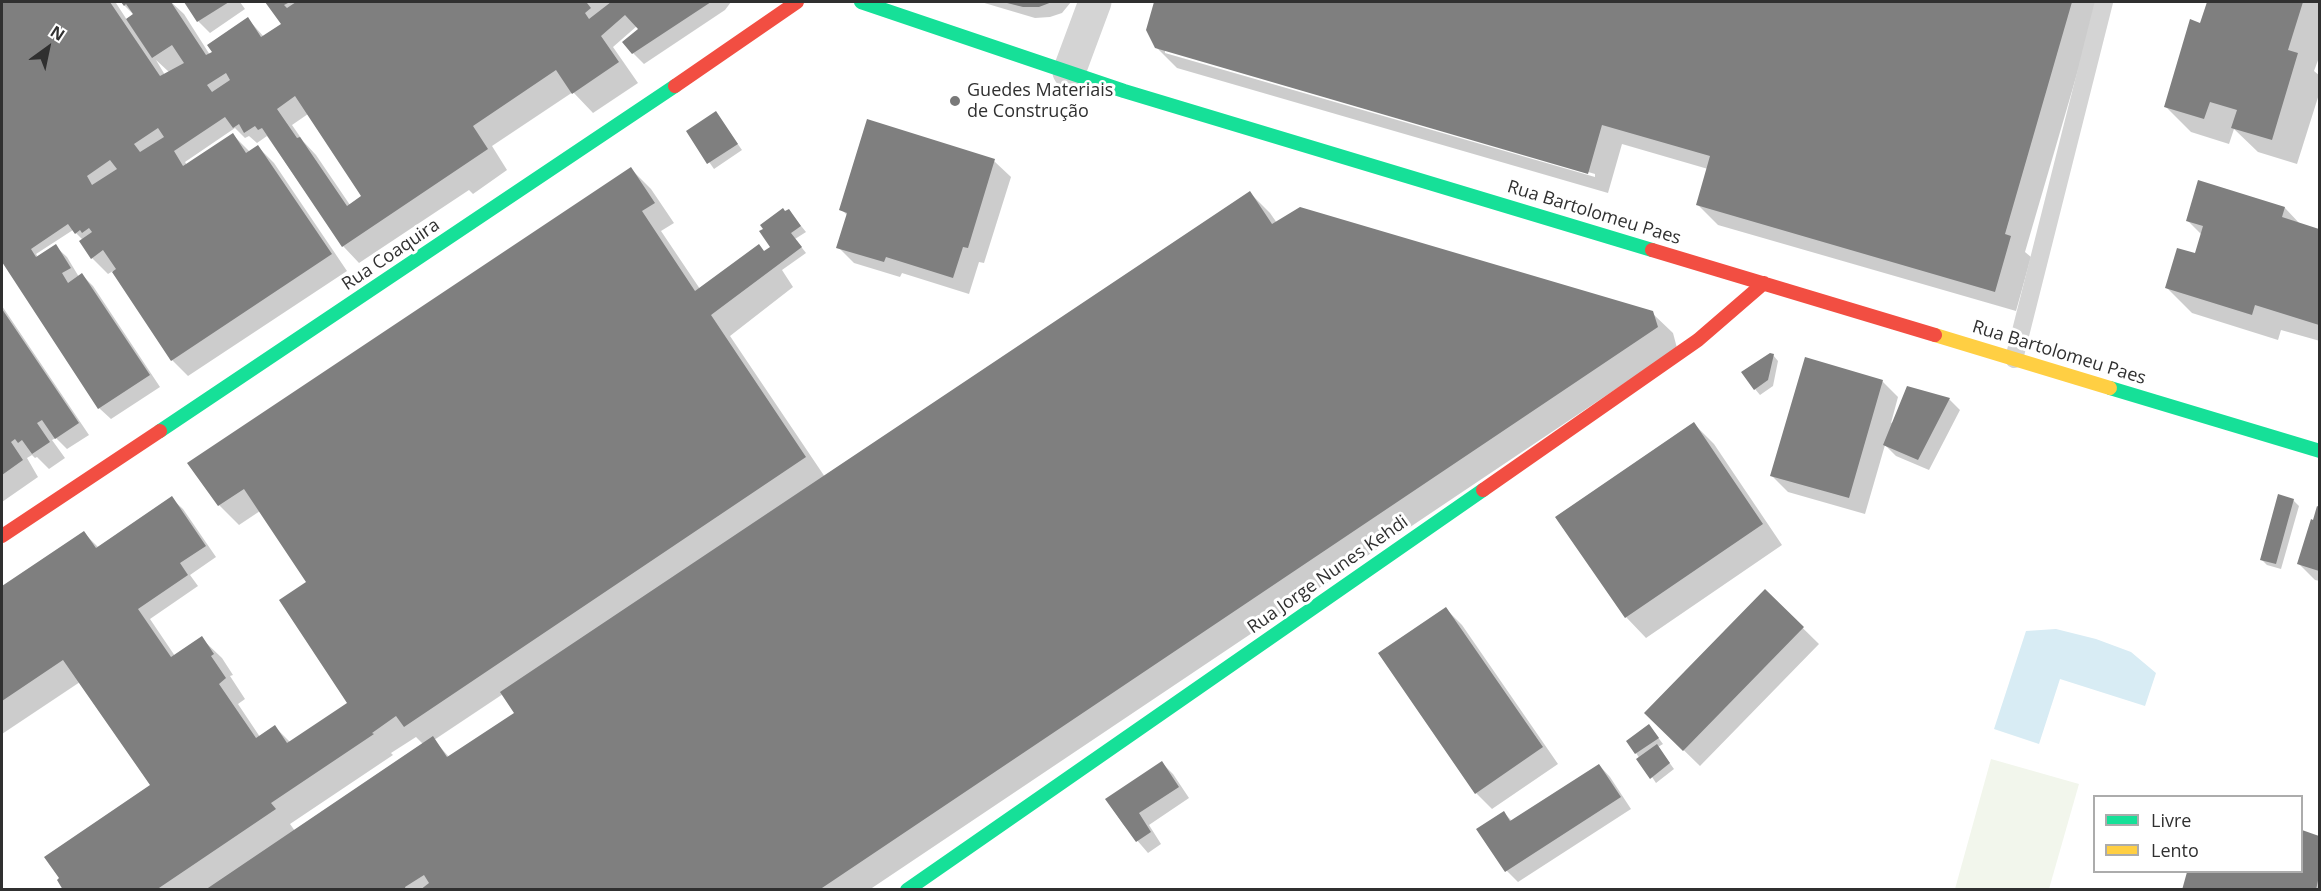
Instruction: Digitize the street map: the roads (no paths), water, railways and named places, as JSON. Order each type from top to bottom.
[{"type":"street","name":"Rua Coaquira","points":[[2,536],[609,132],[797,2]]},
{"type":"street","name":"Rua Bartolomeu Paes","points":[[861,2],[1124,91],[2319,451]]},
{"type":"street","points":[[1069,72],[1095,2]]},
{"type":"street","name":"Rua Jorge Nunes Kehdi","points":[[907,890],[1698,340],[1764,283]]},
{"type":"lane","points":[[2014,359],[2104,2]]},
{"type":"place","name":"Guedes Materiais de Construção","points":[[955,101]]}]
